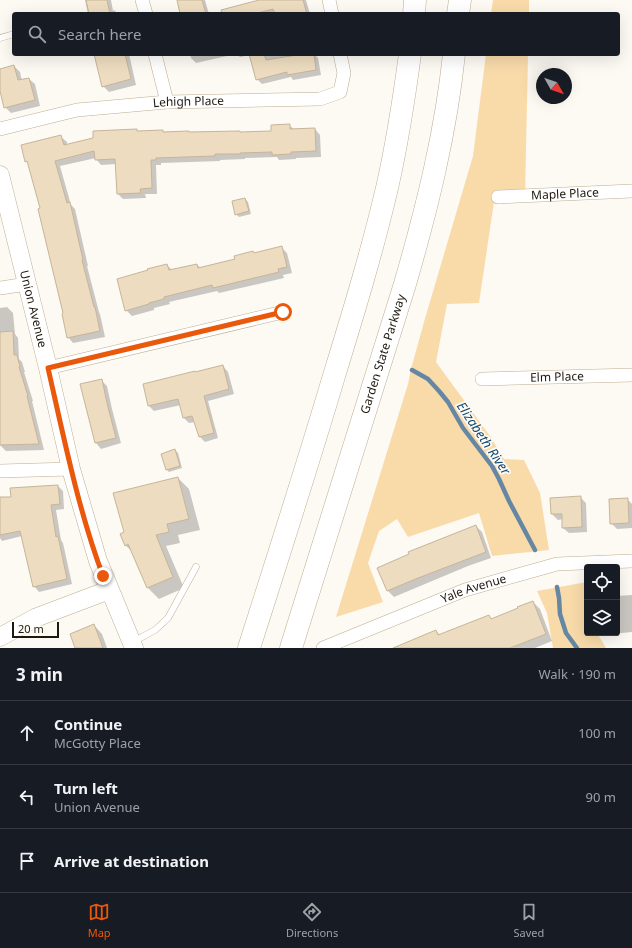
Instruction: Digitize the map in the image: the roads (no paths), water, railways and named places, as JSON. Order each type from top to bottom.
[{"type":"highway","points":[[414,12],[415,0]]},
{"type":"highway","points":[[458,12],[460,0]]},
{"type":"highway","points":[[249,648],[325,407],[374,242],[398,131],[410,56]]},
{"type":"highway","name":"Garden State Parkway","points":[[291,648],[405,284],[421,228],[436,165],[454,56]]},
{"type":"main road","name":"Union Avenue","points":[[0,175],[48,368],[71,469],[93,545],[109,590],[133,645]]},
{"type":"main road","points":[[0,636],[36,618],[109,590]]},
{"type":"street","points":[[142,0],[145,12]]},
{"type":"street","points":[[329,0],[332,12]]},
{"type":"street","points":[[156,56],[167,102]]},
{"type":"street","name":"Lehigh Place","points":[[0,129],[77,110],[167,102],[320,99],[340,92],[344,73],[340,56]]},
{"type":"street","name":"Maple Place","points":[[498,197],[632,191]]},
{"type":"street","points":[[0,288],[27,284]]},
{"type":"street","points":[[48,368],[283,312]]},
{"type":"street","name":"Elm Place","points":[[482,380],[632,375]]},
{"type":"street","points":[[0,471],[71,469]]},
{"type":"street","name":"Yale Avenue","points":[[328,646],[465,590],[550,566],[558,564],[632,561]]},
{"type":"lane","points":[[0,38],[12,35]]},
{"type":"lane","points":[[133,645],[155,630],[168,618],[196,567]]},
{"type":"waterway","name":"Elizabeth River","points":[[412,370],[428,379],[439,391],[448,402],[463,428],[492,466],[535,550]]},
{"type":"waterway","name":"Elizabeth River","points":[[557,587],[560,614],[566,633],[577,648]]}]
